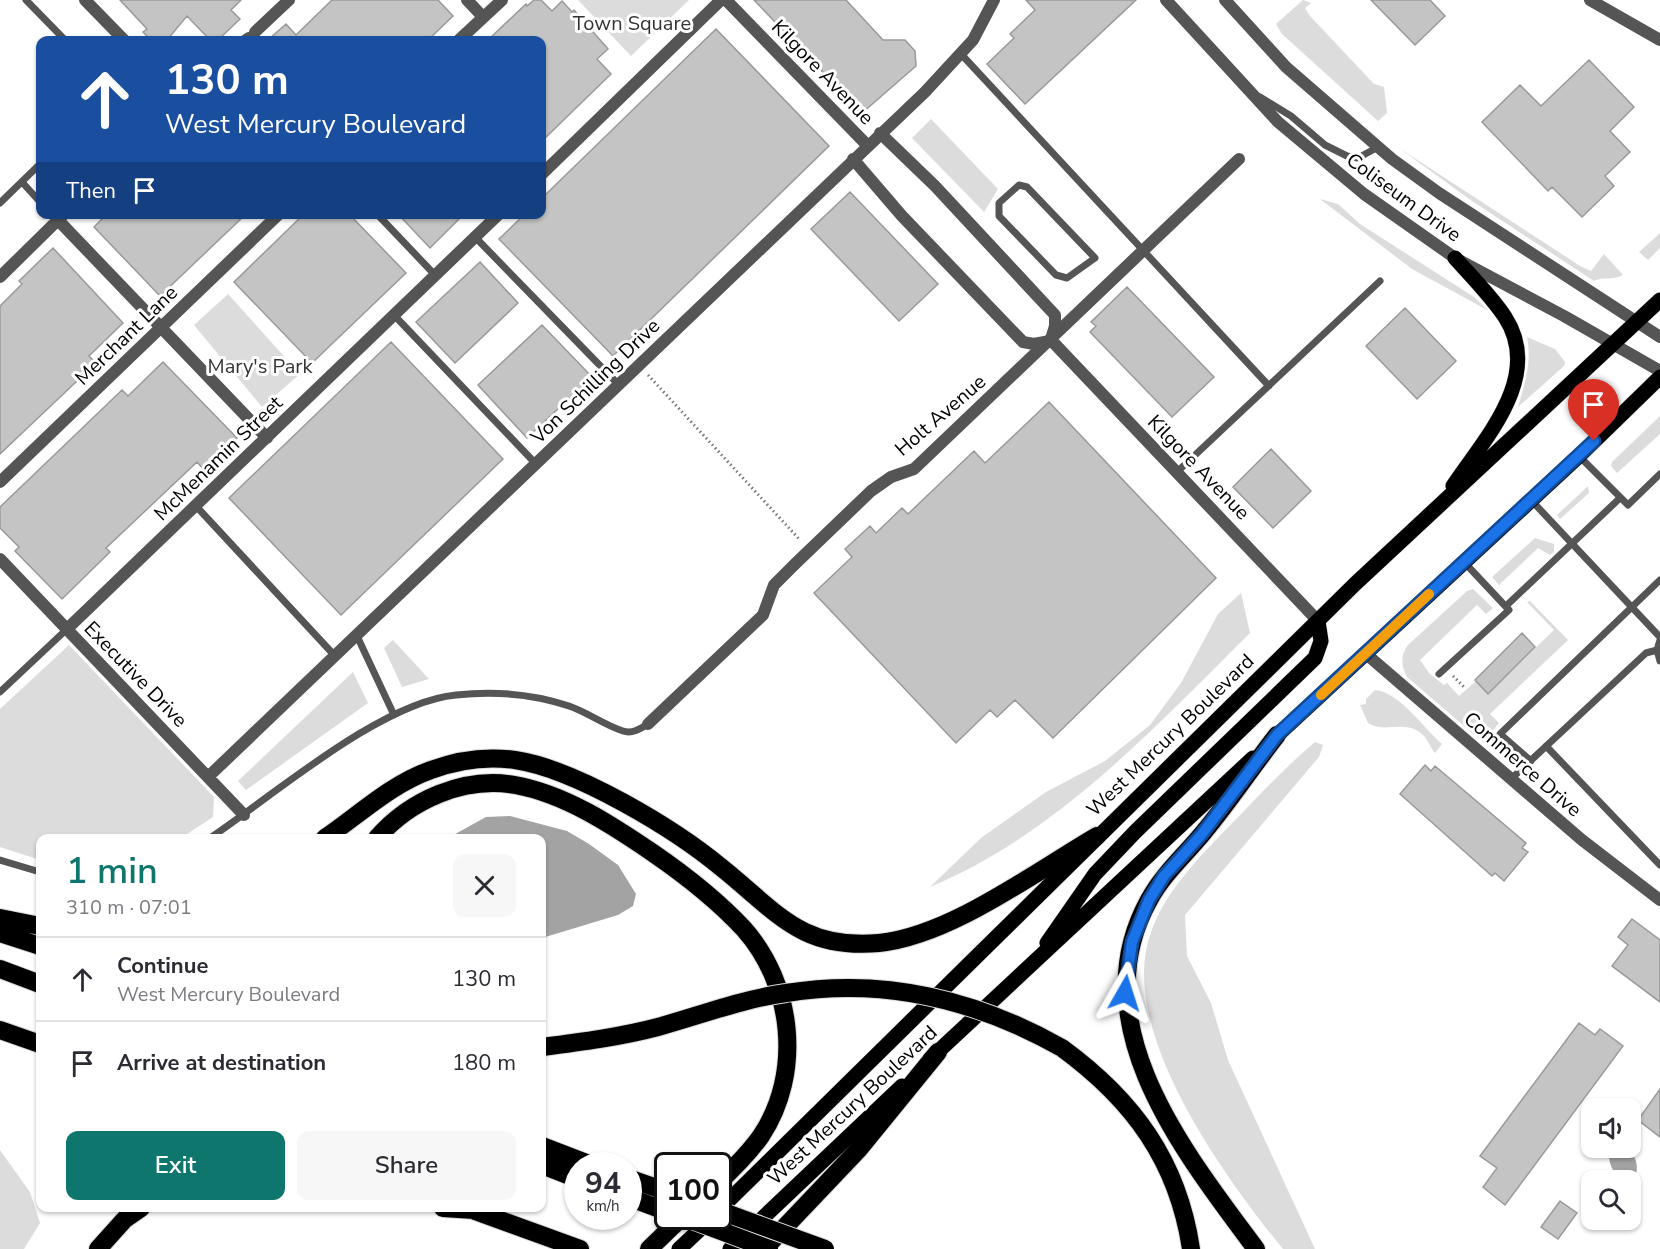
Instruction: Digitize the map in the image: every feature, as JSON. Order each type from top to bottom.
[{"type":"highway","points":[[1256,1249],[1215,1191],[1155,1094],[1139,1059],[1129,1026],[1125,993],[1132,942],[1149,900],[1164,876],[1202,834],[1277,735]]},
{"type":"highway","points":[[331,834],[398,785],[430,770],[461,761],[489,758],[517,760],[550,770],[638,811],[722,868],[794,928],[833,942],[858,944],[900,939],[945,923],[1097,836]]},
{"type":"highway","points":[[381,834],[406,812],[429,798],[456,788],[486,784],[514,785],[545,793],[585,811],[632,838],[695,884],[745,930],[777,981],[787,1025],[788,1053],[774,1113],[743,1159],[732,1170]]},
{"type":"highway","points":[[0,918],[36,925]]},
{"type":"highway","points":[[0,933],[36,945]]},
{"type":"highway","points":[[0,969],[36,982]]},
{"type":"highway","points":[[546,1046],[619,1036],[784,993],[849,987],[910,992],[944,999],[993,1014],[1028,1029],[1062,1048],[1111,1088],[1150,1135],[1177,1190],[1188,1226],[1191,1249]]},
{"type":"highway","points":[[0,1030],[36,1043]]},
{"type":"highway","points":[[764,1249],[859,1149],[938,1052]]},
{"type":"highway","points":[[546,1148],[564,1154]]},
{"type":"highway","points":[[546,1167],[564,1174]]},
{"type":"highway","points":[[99,1249],[125,1219],[135,1212]]},
{"type":"highway","points":[[479,1212],[580,1249]]},
{"type":"highway","points":[[732,1216],[825,1249]]},
{"type":"highway","points":[[649,1249],[668,1230]]},
{"type":"highway","points":[[719,1230],[769,1249]]},
{"type":"main road","points":[[1440,506],[1502,413],[1510,397],[1518,367],[1518,353],[1507,319],[1455,258]]},
{"type":"main road","name":"West Mercury Boulevard","points":[[732,1197],[1318,621],[1660,300]]},
{"type":"main road","name":"West Mercury Boulevard","points":[[730,1249],[1277,735],[1579,456],[1660,377]]},
{"type":"main road","points":[[1028,971],[1095,874],[1315,658],[1321,641],[1318,621]]},
{"type":"main road","points":[[679,1249],[699,1230]]},
{"type":"street","points":[[85,0],[120,36]]},
{"type":"street","points":[[251,36],[289,0]]},
{"type":"street","points":[[467,0],[483,17]]},
{"type":"street","points":[[463,36],[502,0]]},
{"type":"street","points":[[546,170],[721,0]]},
{"type":"street","name":"Kilgore Avenue","points":[[726,0],[867,145]]},
{"type":"street","name":"Coliseum Drive","points":[[1166,0],[1243,86],[1317,157],[1372,200],[1455,258],[1660,371]]},
{"type":"street","name":"Coliseum Drive","points":[[1225,0],[1286,68],[1378,147],[1439,193],[1660,337]]},
{"type":"street","points":[[1590,0],[1660,40]]},
{"type":"street","name":"Von Schilling Drive","points":[[208,777],[619,386],[961,54],[980,30],[989,3]]},
{"type":"street","name":"Kilgore Avenue","points":[[880,133],[935,186],[1055,315],[1051,340],[1318,621]]},
{"type":"street","points":[[853,159],[902,216],[1023,342],[1034,344],[1051,340]]},
{"type":"street","name":"Holt Avenue","points":[[648,724],[763,615],[774,585],[809,550],[880,484],[914,469],[1239,159]]},
{"type":"street","points":[[0,277],[55,219]]},
{"type":"street","points":[[61,219],[267,438]]},
{"type":"street","name":"Merchant Lane","points":[[0,482],[274,219]]},
{"type":"street","name":"McMenamin Street","points":[[67,629],[494,219]]},
{"type":"street","name":"Executive Drive","points":[[0,559],[244,816]]},
{"type":"street","name":"Commerce Drive","points":[[1365,653],[1590,846],[1660,900]]},
{"type":"lane","points":[[26,0],[61,36]]},
{"type":"lane","points":[[961,54],[1269,386]]},
{"type":"lane","points":[[1243,86],[1291,116],[1325,145],[1341,154],[1358,158],[1369,155],[1378,147]]},
{"type":"lane","points":[[0,203],[36,168]]},
{"type":"lane","points":[[22,182],[36,198]]},
{"type":"lane","points":[[1019,185],[1028,187],[1095,258],[1066,278],[1056,275],[999,216],[999,203],[1014,187],[1019,185]]},
{"type":"lane","points":[[382,219],[435,275]]},
{"type":"lane","points":[[476,237],[619,386]]},
{"type":"lane","points":[[1177,472],[1380,281]]},
{"type":"lane","points":[[393,314],[536,465]]},
{"type":"lane","points":[[1579,456],[1628,505],[1660,474]]},
{"type":"lane","points":[[1506,606],[1620,498]]},
{"type":"lane","points":[[1531,500],[1660,639],[1657,650],[1660,661]]},
{"type":"lane","points":[[196,506],[335,656]]},
{"type":"lane","points":[[1439,674],[1509,610],[1464,562]]},
{"type":"lane","points":[[1531,761],[1500,734],[1660,580]]},
{"type":"lane","points":[[0,692],[67,629]]},
{"type":"lane","points":[[357,636],[394,715]]},
{"type":"lane","points":[[1511,779],[1646,653],[1657,650]]},
{"type":"lane","points":[[216,834],[351,740],[420,703],[454,695],[499,693],[569,706],[623,731],[634,732],[648,724]]},
{"type":"lane","points":[[1546,746],[1660,865]]},
{"type":"lane","points":[[0,860],[36,871]]},
{"type":"path","points":[[644,371],[809,550]]},
{"type":"path","points":[[1446,668],[1465,688]]},
{"type":"green space","name":"Town Square","points":[[578,0],[689,0],[631,56]]},
{"type":"green space","points":[[1303,0],[1311,3],[1305,8],[1310,16],[1374,84],[1384,87],[1387,113],[1378,121],[1282,34],[1276,24]]},
{"type":"green space","points":[[931,119],[998,189],[984,212],[912,138]]},
{"type":"green space","points":[[1399,148],[1580,266],[1591,271],[1604,254],[1623,275],[1594,281],[1472,201]]},
{"type":"green space","points":[[1320,199],[1338,204],[1360,224],[1474,297],[1489,311],[1412,269]]},
{"type":"green space","points":[[1660,233],[1660,248],[1648,260],[1639,252]]},
{"type":"green space","name":"Mary's Park","points":[[228,294],[300,374],[262,407],[194,325]]},
{"type":"green space","points":[[1527,337],[1555,349],[1565,362],[1564,366],[1518,407],[1528,364]]},
{"type":"green space","points":[[1660,416],[1660,434],[1617,473],[1611,466],[1612,462]]},
{"type":"green space","points":[[1588,486],[1589,493],[1560,519],[1557,515]]},
{"type":"green space","points":[[1535,538],[1554,544],[1554,552],[1550,555],[1538,548],[1499,585],[1492,577]]},
{"type":"green space","points":[[1473,589],[1493,608],[1486,614],[1477,605],[1420,660],[1429,673],[1444,685],[1447,683],[1459,696],[1476,681],[1489,693],[1554,630],[1527,602],[1530,601],[1568,640],[1490,714],[1499,723],[1490,734],[1512,754],[1510,759],[1499,756],[1407,677],[1403,665],[1404,653],[1408,645],[1467,591]]},
{"type":"green space","points":[[1241,593],[1250,633],[1140,741],[1102,776],[1020,838],[976,865],[930,887],[981,838],[1046,792],[1105,761],[1150,725],[1181,683],[1218,614]]},
{"type":"green space","points":[[393,640],[429,679],[402,687],[384,648]]},
{"type":"green space","points":[[69,645],[214,797],[213,817],[187,834],[36,834],[36,859],[0,847],[0,709]]},
{"type":"green space","points":[[353,672],[368,703],[246,790],[238,781]]},
{"type":"green space","points":[[1375,690],[1384,692],[1402,704],[1442,744],[1435,753],[1424,736],[1415,730],[1374,726],[1368,723],[1360,705],[1366,704],[1366,699]]},
{"type":"green space","points":[[1315,742],[1323,745],[1319,757],[1185,915],[1187,956],[1211,1003],[1228,1060],[1315,1249],[1283,1249],[1210,1149],[1167,1068],[1152,1027],[1145,988],[1146,951],[1160,911],[1184,875],[1269,785]]},
{"type":"green space","points":[[0,1150],[30,1192],[40,1223],[24,1249],[0,1249]]},
{"type":"shaded area","points":[[510,816],[567,831],[589,844],[618,865],[636,894],[633,906],[618,915],[546,937],[546,834],[455,834],[486,817]]},
{"type":"shaded area","points":[[1610,1158],[1635,1158],[1637,1170],[1614,1170]]},
{"type":"building","points":[[120,0],[241,0],[231,10],[240,19],[222,36],[206,36],[187,16],[170,36],[147,36],[143,32],[147,29]]},
{"type":"building","points":[[332,0],[438,0],[453,16],[432,36],[272,36],[286,24],[296,35]]},
{"type":"building","points":[[534,0],[541,0],[552,11],[562,1],[572,12],[574,10],[608,49],[597,59],[611,74],[546,137],[546,36],[492,36],[526,4],[527,6]]},
{"type":"building","points":[[754,0],[846,0],[883,40],[905,40],[915,51],[916,66],[862,113]]},
{"type":"building","points":[[1026,0],[1136,0],[1025,104],[987,64],[1014,38],[1010,34],[1035,10]]},
{"type":"building","points":[[1371,0],[1430,0],[1445,16],[1415,45]]},
{"type":"building","points":[[716,29],[829,146],[613,356],[499,239],[520,219],[546,219],[546,194]]},
{"type":"building","points":[[1589,60],[1634,107],[1610,131],[1630,152],[1605,176],[1614,186],[1582,217],[1552,187],[1548,191],[1482,122],[1520,85],[1541,106]]},
{"type":"building","points":[[850,192],[938,284],[899,321],[811,229]]},
{"type":"building","points":[[102,219],[241,219],[160,296],[94,227]]},
{"type":"building","points":[[299,219],[354,219],[406,273],[312,363],[234,282]]},
{"type":"building","points":[[403,219],[459,219],[430,248]]},
{"type":"building","points":[[53,248],[123,323],[89,356],[96,363],[0,454],[0,306],[22,284],[19,281]]},
{"type":"building","points":[[480,262],[518,303],[455,363],[416,322]]},
{"type":"building","points":[[1127,287],[1214,377],[1172,417],[1090,332],[1096,326],[1091,322]]},
{"type":"building","points":[[1405,308],[1456,361],[1417,399],[1366,346]]},
{"type":"building","points":[[542,325],[592,377],[527,438],[478,385]]},
{"type":"building","points":[[391,342],[503,459],[341,615],[229,498]]},
{"type":"building","points":[[163,362],[237,438],[204,470],[197,462],[106,548],[110,552],[62,599],[15,551],[19,547],[0,528],[0,507],[122,390],[128,396]]},
{"type":"building","points":[[1049,402],[1216,578],[1053,738],[1015,700],[997,717],[990,710],[956,743],[814,593],[852,557],[845,549],[870,526],[876,533],[902,508],[908,514],[974,451],[985,463]]},
{"type":"building","points":[[1271,449],[1311,491],[1273,528],[1233,487]]},
{"type":"building","points":[[1522,633],[1535,647],[1488,694],[1475,680]]},
{"type":"building","points":[[1425,765],[1431,771],[1435,766],[1526,843],[1522,848],[1528,852],[1504,881],[1495,873],[1492,876],[1400,794]]},
{"type":"building","points":[[1632,919],[1660,940],[1660,1002],[1612,966],[1628,945],[1618,937]]},
{"type":"building","points":[[1579,1023],[1595,1035],[1600,1029],[1623,1046],[1584,1098],[1581,1098],[1581,1103],[1505,1205],[1483,1187],[1497,1168],[1480,1156]]},
{"type":"building","points":[[1660,1089],[1660,1137],[1641,1122],[1641,1116]]},
{"type":"building","points":[[1560,1201],[1577,1213],[1558,1239],[1541,1227]]},
{"type":"slow traffic","points":[[1321,695],[1429,594]]},
{"type":"route","points":[[1125,993],[1132,942],[1149,900],[1164,876],[1202,834],[1277,735],[1594,441]]}]
